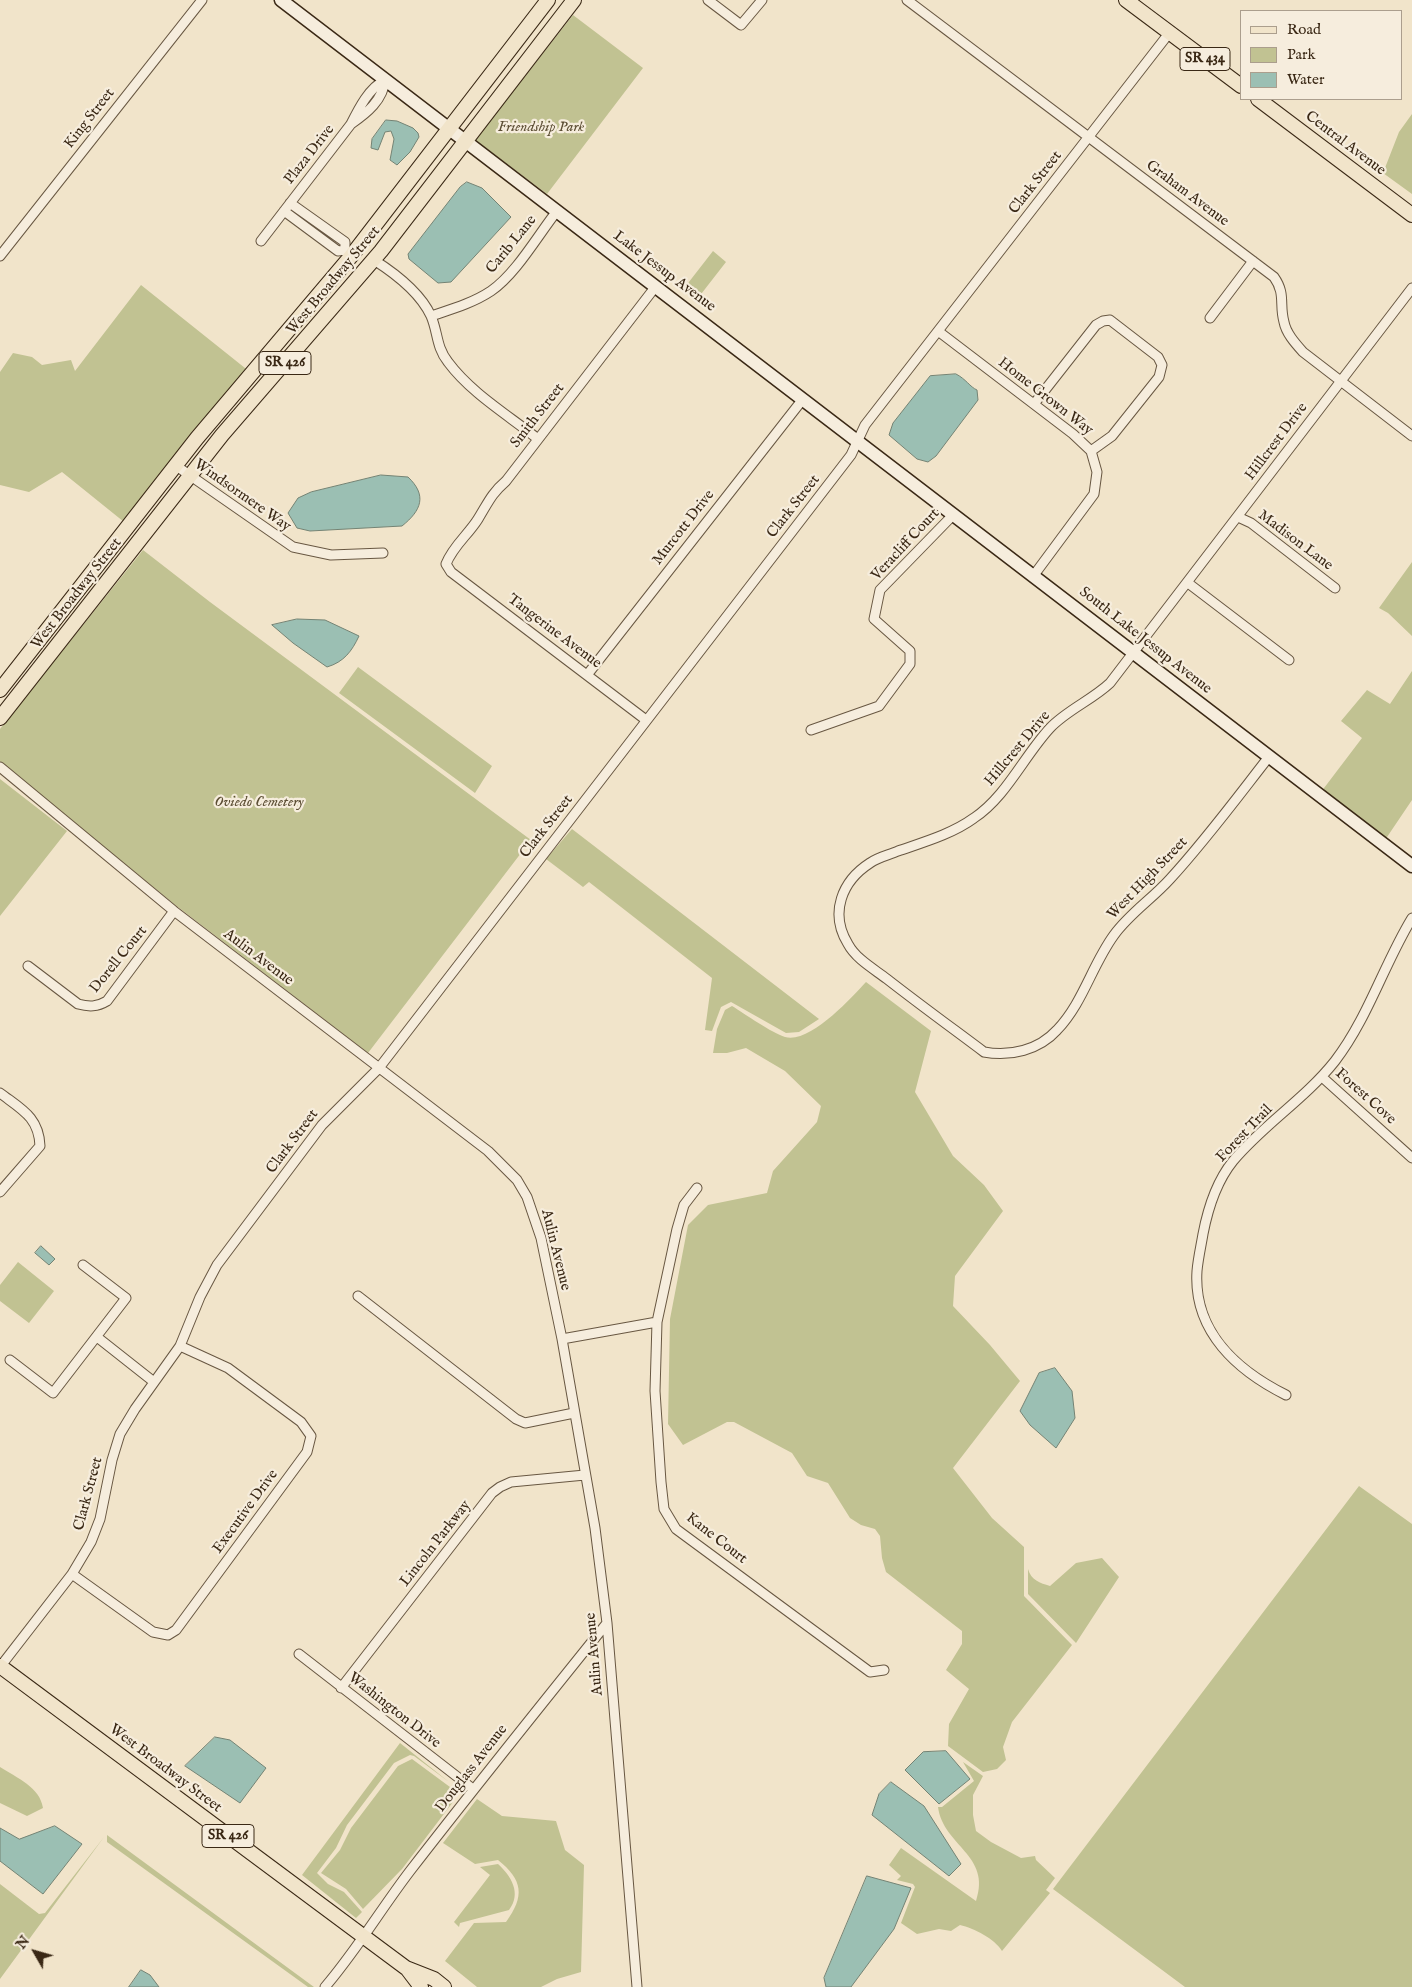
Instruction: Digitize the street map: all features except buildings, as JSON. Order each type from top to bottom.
[{"type":"main road","name":"West Broadway Street","points":[[0,690],[175,466],[449,129],[548,0]]},
{"type":"main road","name":"West Broadway Street","points":[[0,718],[222,435],[374,260],[574,0]]},
{"type":"main road","name":"SR 434","points":[[1126,0],[1240,85]]},
{"type":"main road","name":"Central Avenue","points":[[1259,100],[1412,215]]},
{"type":"main road","name":"West Broadway Street","points":[[0,1666],[407,1969],[421,1987]]},
{"type":"main road","name":"West Broadway Street","points":[[407,1969],[434,1979],[444,1987]]},
{"type":"street","name":"King Street","points":[[0,256],[202,0]]},
{"type":"street","name":"Lake Jessup Avenue","points":[[281,0],[859,441]]},
{"type":"street","points":[[708,0],[741,25],[762,0]]},
{"type":"street","name":"Graham Avenue","points":[[908,0],[1274,277],[1282,288],[1284,323],[1292,340],[1303,352],[1340,382],[1412,436]]},
{"type":"street","name":"Clark Street","points":[[0,1666],[72,1574],[90,1542],[100,1519],[112,1460],[120,1434],[180,1346],[200,1297],[218,1265],[322,1125],[379,1068],[851,455],[865,425],[1170,32]]},
{"type":"street","name":"Plaza Drive","points":[[260,241],[351,124],[366,114],[384,91],[385,80]]},
{"type":"street","name":"Plaza Drive","points":[[290,203],[345,242],[349,253]]},
{"type":"street","points":[[284,211],[338,251],[349,253]]},
{"type":"street","name":"Carib Lane","points":[[431,316],[475,300],[493,290],[523,256],[556,211]]},
{"type":"street","points":[[374,260],[415,293],[431,316],[436,341],[446,360],[461,379],[538,438]]},
{"type":"street","points":[[1210,318],[1253,261]]},
{"type":"street","name":"Smith Street","points":[[446,564],[450,553],[478,519],[485,502],[506,481],[656,286]]},
{"type":"street","name":"Hillcrest Drive","points":[[931,1013],[865,962],[847,943],[841,927],[839,908],[844,888],[855,873],[872,861],[956,829],[975,818],[990,806],[1050,728],[1064,716],[1098,695],[1135,652],[1412,288]]},
{"type":"street","points":[[1034,404],[1096,325],[1103,321],[1110,320],[1158,357],[1162,365],[1159,377],[1112,436],[1091,451]]},
{"type":"street","name":"Home Grown Way","points":[[938,331],[1034,404],[1091,451],[1097,472],[1094,494],[1034,575]]},
{"type":"street","name":"Murcott Drive","points":[[587,675],[803,398]]},
{"type":"street","name":"South Lake Jessup Avenue","points":[[859,441],[1135,652],[1268,758],[1412,866]]},
{"type":"street","name":"Windsormere Way","points":[[175,466],[293,547],[331,555],[383,553]]},
{"type":"street","name":"Veracliff Court","points":[[811,730],[879,706],[910,664],[910,651],[874,619],[880,590],[954,514]]},
{"type":"street","name":"Madison Lane","points":[[1238,517],[1251,523],[1335,588]]},
{"type":"street","name":"Tangerine Avenue","points":[[446,564],[452,572],[646,720]]},
{"type":"street","points":[[1188,582],[1289,660]]},
{"type":"street","name":"West High Street","points":[[931,1013],[984,1052],[1000,1055],[1018,1052],[1041,1042],[1057,1031],[1073,1010],[1095,964],[1114,936],[1134,911],[1169,881],[1268,758]]},
{"type":"street","name":"Aulin Avenue","points":[[0,767],[174,912],[488,1151],[517,1180],[527,1197],[541,1238],[562,1339],[586,1476],[607,1623],[637,1987]]},
{"type":"street","name":"Dorell Court","points":[[28,966],[78,1004],[88,1007],[100,1006],[107,1001],[174,912]]},
{"type":"street","name":"Forest Trail","points":[[1286,1395],[1260,1382],[1230,1357],[1205,1317],[1198,1292],[1197,1272],[1207,1214],[1219,1182],[1232,1162],[1252,1141],[1307,1094],[1336,1059],[1365,1013],[1399,940],[1412,918]]},
{"type":"street","name":"Forest Cove","points":[[1322,1077],[1412,1158]]},
{"type":"street","points":[[0,1093],[31,1117],[39,1131],[40,1146],[0,1192]]},
{"type":"street","name":"Kane Court","points":[[698,1188],[684,1205],[679,1221],[657,1322],[655,1391],[664,1509],[676,1529],[870,1672],[884,1670]]},
{"type":"street","points":[[10,1360],[53,1393],[126,1298],[83,1265]]},
{"type":"street","points":[[358,1296],[516,1419],[525,1423],[574,1413]]},
{"type":"street","points":[[562,1339],[657,1322]]},
{"type":"street","points":[[96,1337],[154,1382]]},
{"type":"street","name":"Executive Drive","points":[[72,1574],[153,1632],[168,1635],[176,1630],[307,1452],[311,1436],[301,1422],[228,1368],[180,1346]]},
{"type":"street","name":"Lincoln Parkway","points":[[342,1688],[492,1493],[512,1482],[586,1476]]},
{"type":"street","name":"Douglass Avenue","points":[[325,1987],[342,1967],[473,1789],[607,1623]]},
{"type":"street","name":"Washington Drive","points":[[299,1654],[473,1789]]},
{"type":"green space","name":"Friendship Park","points":[[573,15],[643,68],[547,194],[475,140]]},
{"type":"green space","points":[[1412,114],[1412,194],[1383,173],[1399,132]]},
{"type":"green space","points":[[713,251],[726,262],[698,298],[685,287]]},
{"type":"green space","points":[[141,285],[255,376],[134,530],[62,472],[29,492],[0,485],[0,372],[13,353],[32,357],[42,365],[71,360],[75,371]]},
{"type":"green space","name":"Oviedo Cemetery","points":[[143,550],[210,602],[531,840],[368,1053],[174,904],[0,762],[0,729]]},
{"type":"green space","points":[[1412,562],[1412,636],[1388,613],[1379,608]]},
{"type":"green space","points":[[358,667],[492,766],[475,793],[339,693]]},
{"type":"green space","points":[[1412,671],[1412,800],[1385,840],[1321,792],[1362,738],[1341,721],[1367,690],[1390,704]]},
{"type":"green space","points":[[0,779],[67,831],[0,916]]},
{"type":"green space","points":[[572,829],[819,1019],[799,1032],[786,1033],[731,1002],[721,1007],[712,1031],[705,1030],[712,978],[589,882],[583,887],[546,859]]},
{"type":"green space","points":[[866,982],[931,1031],[915,1092],[953,1156],[984,1185],[1003,1211],[955,1276],[953,1306],[990,1345],[1020,1381],[953,1468],[992,1518],[1024,1547],[1024,1596],[1072,1645],[1012,1722],[1003,1747],[1006,1760],[997,1769],[983,1772],[948,1746],[949,1724],[969,1689],[946,1670],[962,1644],[962,1631],[886,1572],[882,1558],[880,1536],[875,1529],[861,1525],[850,1518],[828,1483],[807,1476],[792,1453],[734,1422],[727,1422],[683,1445],[668,1424],[670,1319],[688,1225],[708,1205],[767,1193],[773,1171],[817,1122],[821,1106],[785,1071],[746,1048],[727,1053],[713,1053],[717,1029],[725,1010],[732,1006],[780,1035],[795,1037],[806,1034],[818,1027]]},
{"type":"green space","points":[[18,1262],[54,1291],[29,1323],[0,1301],[0,1285]]},
{"type":"green space","points":[[1359,1486],[1412,1524],[1412,1987],[1185,1987],[1053,1889]]},
{"type":"green space","points":[[1102,1558],[1119,1577],[1076,1643],[1028,1594],[1028,1569],[1029,1573],[1039,1582],[1050,1586],[1076,1563]]},
{"type":"green space","points":[[400,1743],[449,1782],[410,1755],[394,1763],[347,1825],[336,1848],[317,1873],[328,1884],[344,1892],[362,1912],[356,1918],[302,1875]]},
{"type":"green space","points":[[412,1759],[454,1790],[453,1802],[402,1869],[363,1909],[346,1889],[321,1873],[340,1850],[351,1828],[398,1766]]},
{"type":"green space","points":[[963,1762],[983,1776],[973,1795],[973,1815],[976,1831],[991,1842],[1021,1858],[1035,1856],[1036,1860],[1055,1878],[1046,1890],[1050,1893],[1002,1951],[989,1938],[966,1926],[960,1925],[951,1931],[939,1929],[917,1934],[901,1923],[915,1887],[913,1884],[897,1880],[901,1876],[889,1865],[901,1848],[976,1901],[979,1885],[978,1872],[965,1851],[948,1832],[938,1807],[942,1807],[974,1781]]},
{"type":"green space","points":[[0,1767],[33,1789],[43,1808],[27,1816],[0,1803]]},
{"type":"green space","points":[[477,1799],[502,1816],[556,1821],[565,1850],[584,1865],[581,1972],[557,1979],[541,1987],[477,1987],[445,1961],[474,1923],[506,1922],[512,1913],[518,1896],[517,1882],[498,1860],[475,1864],[443,1843]]},
{"type":"green space","points":[[107,1835],[314,1987],[308,1987],[107,1842]]},
{"type":"green space","points":[[104,1837],[0,1979],[0,1884],[39,1914],[45,1913]]},
{"type":"green space","points":[[498,1864],[511,1879],[515,1891],[513,1904],[509,1910],[460,1923],[459,1927],[454,1922],[490,1875],[480,1867]]},
{"type":"water","points":[[386,120],[397,121],[413,128],[419,137],[410,152],[397,165],[390,160],[394,139],[391,131],[385,132],[378,150],[371,148],[372,139]]},
{"type":"water","points":[[467,182],[482,188],[511,217],[451,282],[438,283],[409,259],[408,254],[460,187]]},
{"type":"water","points":[[956,374],[977,390],[978,400],[936,456],[928,462],[917,459],[889,435],[893,423],[930,376]]},
{"type":"water","points":[[381,475],[408,477],[418,490],[420,502],[418,508],[402,526],[310,531],[297,528],[288,513],[298,498],[311,492]]},
{"type":"water","points":[[297,619],[325,620],[359,636],[347,655],[327,667],[293,643],[272,625]]},
{"type":"water","points":[[41,1246],[55,1259],[49,1265],[35,1253]]},
{"type":"water","points":[[1055,1368],[1072,1391],[1075,1418],[1056,1448],[1030,1425],[1020,1411],[1039,1373]]},
{"type":"water","points":[[215,1737],[230,1740],[266,1768],[240,1803],[185,1766]]},
{"type":"water","points":[[946,1751],[970,1779],[939,1804],[905,1770],[923,1752]]},
{"type":"water","points":[[891,1782],[924,1806],[961,1864],[949,1876],[872,1815],[879,1794]]},
{"type":"water","points":[[55,1826],[82,1844],[43,1894],[0,1861],[0,1828],[19,1839]]},
{"type":"water","points":[[867,1876],[911,1888],[894,1929],[851,1987],[826,1987],[824,1978]]},
{"type":"water","points":[[141,1970],[150,1975],[159,1987],[129,1987]]}]
